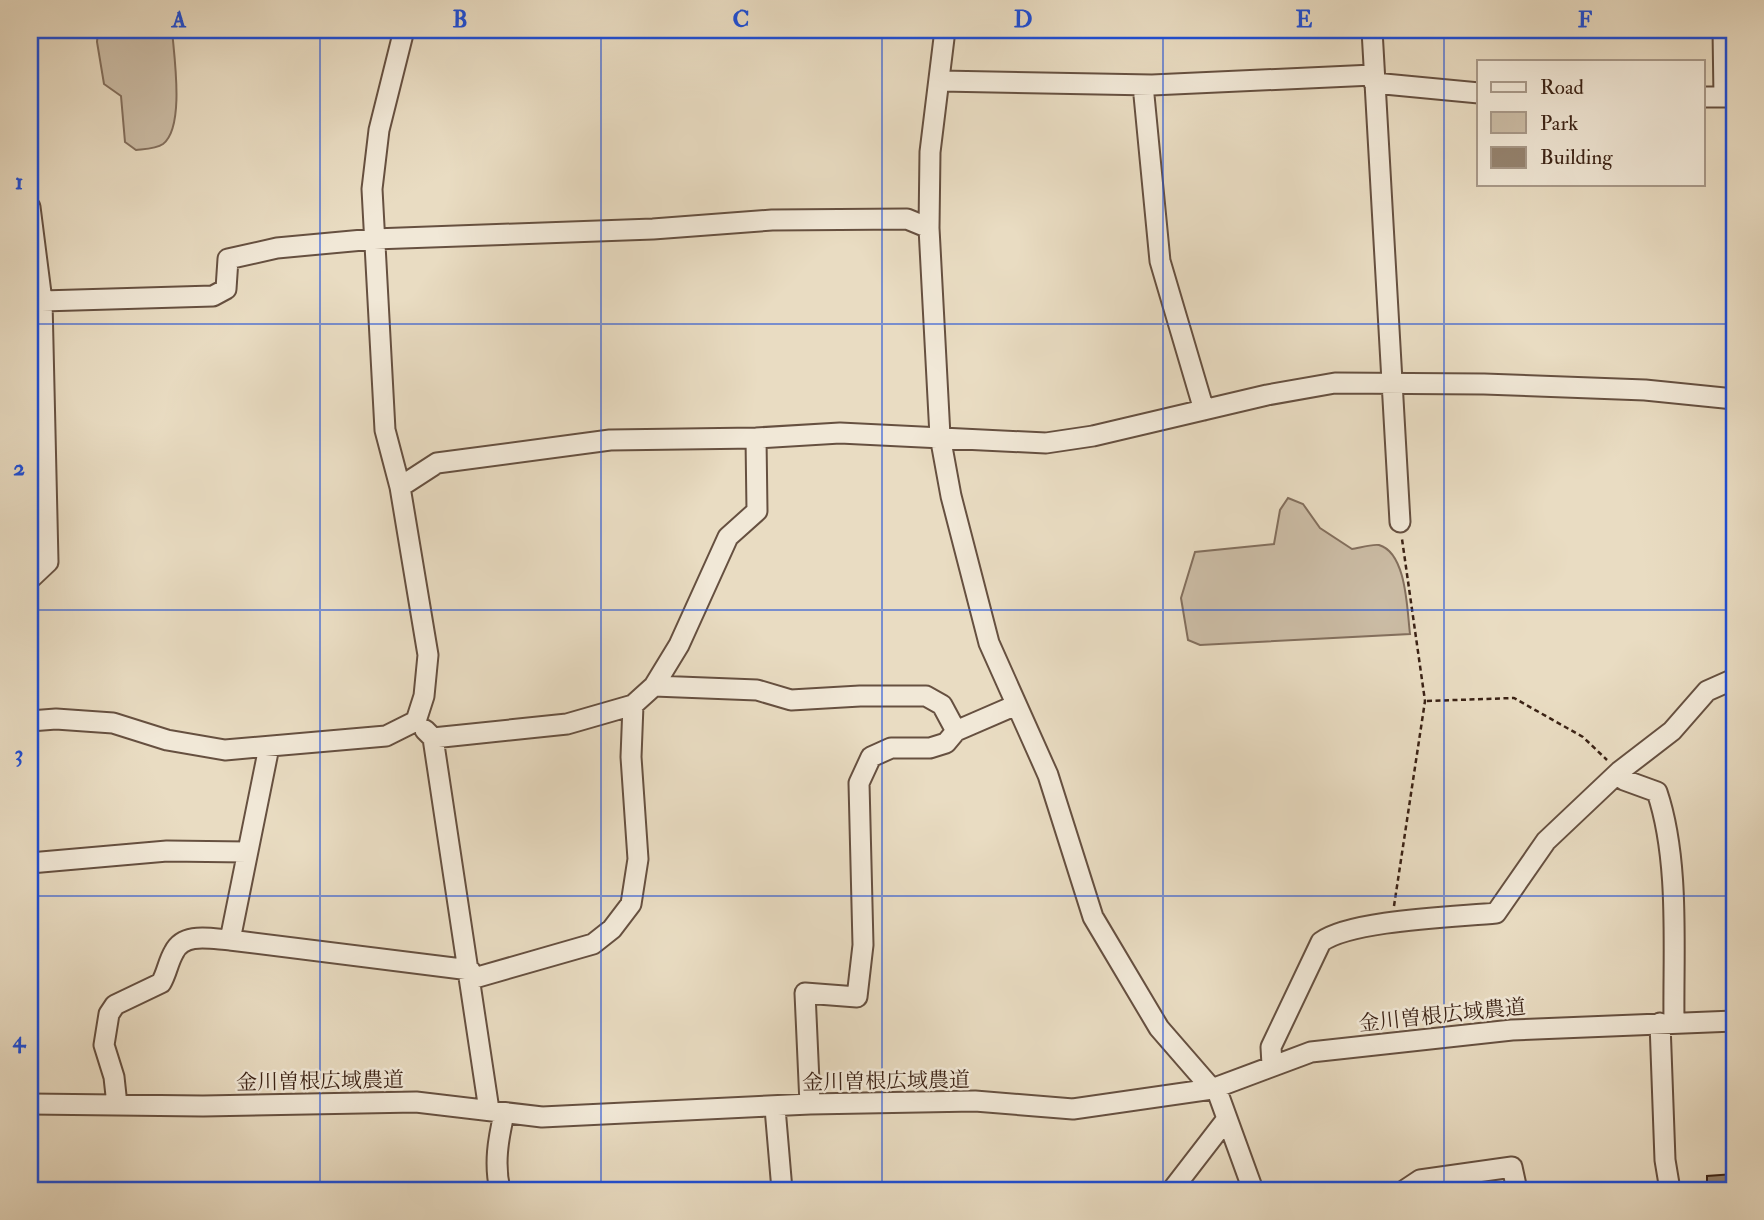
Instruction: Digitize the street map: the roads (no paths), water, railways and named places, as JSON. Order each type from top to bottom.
[{"type":"street","points":[[30,721],[56,719],[113,723],[167,740],[225,750],[386,736],[416,721],[424,696],[428,655],[400,487],[385,430],[372,189],[379,130],[404,30]]},
{"type":"street","points":[[945,30],[941,81],[930,152],[929,228],[940,436],[951,496],[989,643],[1048,775],[1093,917],[1159,1028],[1214,1089],[1253,1190]]},
{"type":"street","points":[[1373,30],[1390,382],[1400,522]]},
{"type":"street","points":[[1704,97],[1729,97],[1723,30]]},
{"type":"street","points":[[941,81],[1143,85],[1374,79],[1477,93]]},
{"type":"street","points":[[1143,85],[1160,261],[1204,410]]},
{"type":"street","points":[[30,207],[42,301],[38,420],[48,562],[30,579]]},
{"type":"street","points":[[42,301],[213,296],[226,289],[228,259],[278,248],[374,239],[653,229],[772,220],[907,219],[929,228]]},
{"type":"street","points":[[400,487],[437,463],[610,440],[756,438],[840,433],[940,436],[978,442],[1046,443],[1093,436],[1335,383],[1390,382],[1644,390],[1734,399]]},
{"type":"street","points":[[433,738],[567,724],[633,705],[654,687],[691,623],[728,537],[757,511],[756,438]]},
{"type":"street","points":[[1272,1065],[1271,1047],[1321,942],[1332,934],[1390,924],[1496,913],[1546,841],[1620,771],[1672,731],[1707,691],[1734,679]]},
{"type":"street","points":[[654,687],[757,690],[792,700],[926,696],[942,705],[956,731]]},
{"type":"street","points":[[117,1105],[114,1077],[104,1045],[109,1014],[115,1004],[161,983],[174,951],[192,938],[230,940],[470,974],[593,944],[612,929],[631,904],[638,859],[631,757],[633,705]]},
{"type":"street","points":[[810,1104],[804,993],[857,997],[863,945],[859,783],[871,757],[891,748],[930,748],[946,743],[956,731],[1016,705]]},
{"type":"street","points":[[416,721],[433,738],[470,974],[497,1112],[496,1174],[500,1190]]},
{"type":"street","points":[[230,940],[269,747]]},
{"type":"street","points":[[1620,771],[1624,780],[1657,792],[1663,811],[1671,884],[1665,1160],[1670,1190]]},
{"type":"street","points":[[30,863],[167,851],[247,852]]},
{"type":"street","name":"金川曽根広域農道","points":[[30,1104],[416,1102],[542,1116],[775,1108],[810,1104],[975,1101],[1073,1109],[1214,1089],[1311,1052],[1512,1030],[1734,1021]]},
{"type":"street","points":[[775,1108],[782,1190]]},
{"type":"street","points":[[1171,1190],[1226,1120]]},
{"type":"street","points":[[1405,1190],[1420,1180],[1512,1167],[1517,1190]]}]
